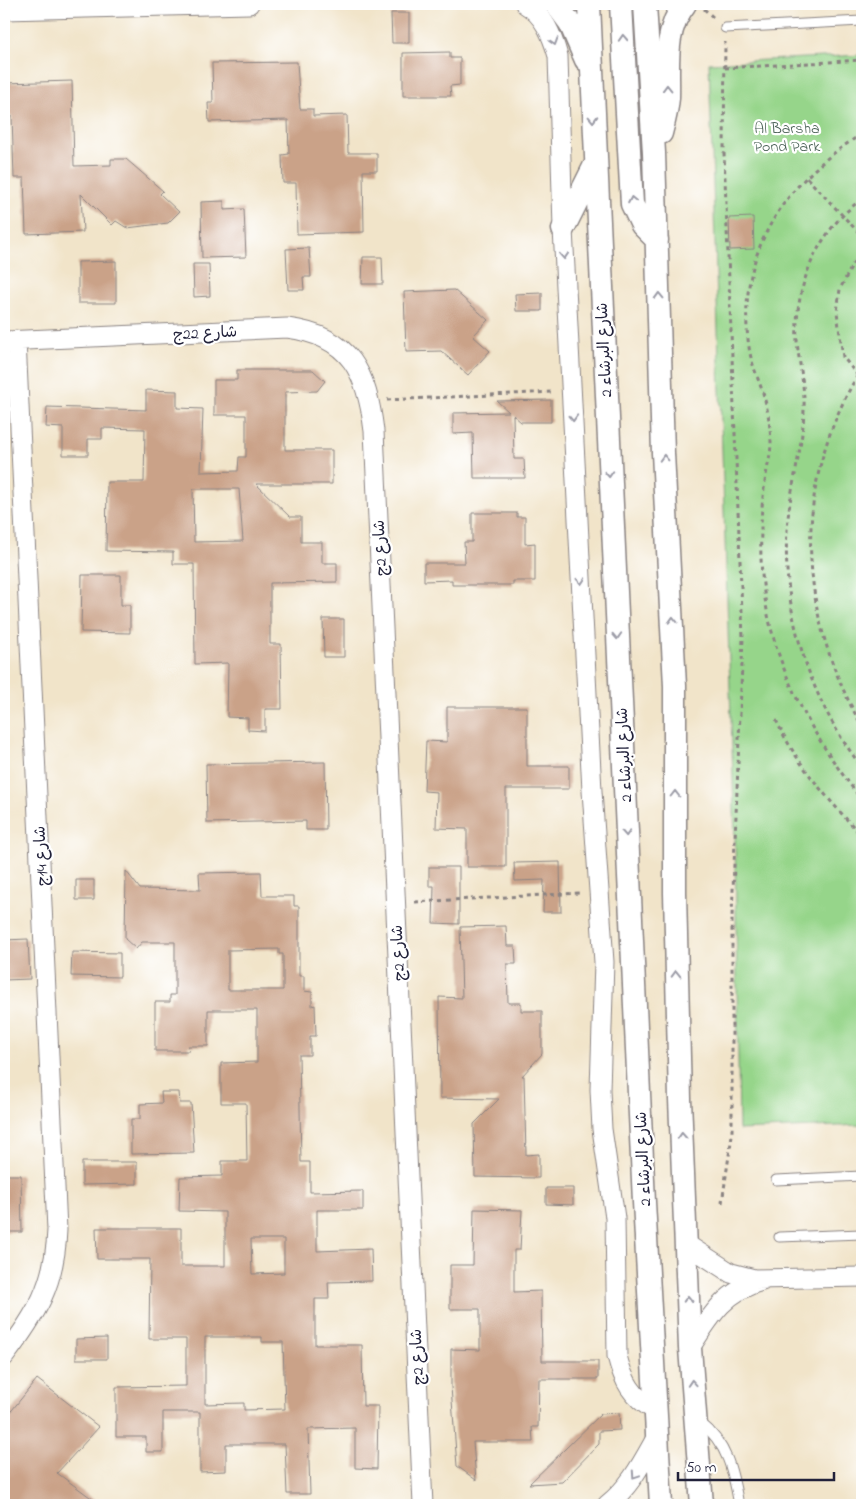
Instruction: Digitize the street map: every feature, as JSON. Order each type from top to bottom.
[{"type":"street","points":[[4,10],[248,4]]},
{"type":"street","points":[[525,4],[543,20],[553,37],[558,56],[563,229],[604,1000],[600,1090],[602,1129],[616,1218],[617,1356],[621,1371],[632,1393],[655,1410]]},
{"type":"street","points":[[556,4],[570,23],[591,70]]},
{"type":"street","name":"شارع البرشاء 2","points":[[589,4],[595,166],[656,1438],[661,1505]]},
{"type":"street","points":[[621,4],[632,204],[642,225],[657,240]]},
{"type":"street","points":[[645,4],[654,153],[663,453],[675,686],[676,996],[690,1348],[702,1505]]},
{"type":"street","points":[[654,153],[668,100],[667,65],[671,36],[685,4]]},
{"type":"street","points":[[563,229],[595,166]]},
{"type":"street","name":"شارع 22ج","points":[[10,341],[287,328],[300,330],[325,338],[346,353],[361,373],[369,400]]},
{"type":"street","name":"شارع 14ج","points":[[4,1357],[29,1325],[45,1295],[54,1264],[57,1230],[10,341]]},
{"type":"street","name":"شارع 2ج","points":[[369,400],[374,431],[423,1505]]},
{"type":"street","points":[[686,1244],[731,1273],[766,1280],[862,1277]]},
{"type":"street","points":[[690,1348],[712,1314],[724,1300],[740,1289],[766,1280]]},
{"type":"street","points":[[607,1505],[626,1487],[636,1474],[656,1438]]},
{"type":"lane","points":[[725,28],[862,21]]},
{"type":"lane","points":[[776,1180],[862,1176]]},
{"type":"lane","points":[[779,1237],[862,1234]]},
{"type":"lane","points":[[695,1418],[717,1439],[725,1451],[731,1465],[739,1505]]},
{"type":"path","points":[[698,4],[725,28],[724,153],[743,638],[732,916],[732,1135],[722,1203]]},
{"type":"path","points":[[725,68],[862,60]]},
{"type":"path","points":[[862,134],[840,149],[807,178],[780,208],[768,226],[754,260],[748,301],[749,347],[764,395],[770,426],[771,445],[762,500],[761,532],[763,596],[769,627],[787,678],[810,726],[839,771],[862,800]]},
{"type":"path","points":[[807,178],[862,236]]},
{"type":"path","points":[[862,199],[841,216],[815,253],[800,296],[797,318],[797,341],[804,389],[804,425],[791,494],[786,546],[795,626],[803,651],[826,708],[862,767]]},
{"type":"path","points":[[858,376],[843,357],[837,312],[840,289],[853,264],[862,252]]},
{"type":"path","points":[[862,368],[837,419],[824,454],[813,510],[811,568],[814,596],[827,652],[844,693],[862,726]]},
{"type":"path","points":[[369,400],[571,391]]},
{"type":"path","points":[[776,720],[796,759],[808,776],[862,836]]},
{"type":"path","points":[[395,903],[599,892]]},
{"type":"green space","name":"Al Barsha Pond Park","points":[[862,55],[862,1125],[739,1130],[735,838],[709,63]]},
{"type":"building","points":[[391,13],[409,13],[409,43],[392,43]]},
{"type":"building","points":[[450,52],[450,58],[460,58],[460,85],[450,86],[451,96],[403,96],[403,53]]},
{"type":"building","points":[[297,62],[300,109],[313,109],[313,116],[347,115],[348,153],[377,153],[377,171],[363,171],[364,232],[297,234],[296,183],[283,183],[282,155],[289,154],[288,120],[209,122],[208,103],[213,103],[212,63]]},
{"type":"building","points":[[72,81],[74,166],[111,165],[111,159],[126,159],[163,191],[160,194],[179,212],[168,223],[127,228],[116,221],[112,225],[81,194],[83,232],[26,234],[24,178],[14,178],[12,116],[4,115],[4,83]]},
{"type":"building","points":[[224,201],[224,210],[244,209],[246,257],[202,258],[201,202]]},
{"type":"building","points":[[753,217],[754,249],[730,250],[729,218]]},
{"type":"building","points":[[309,248],[311,277],[303,277],[304,290],[288,290],[286,249]]},
{"type":"building","points":[[363,257],[382,257],[383,284],[362,284]]},
{"type":"building","points":[[116,261],[116,303],[78,303],[78,262]]},
{"type":"building","points":[[193,264],[209,264],[210,296],[194,297]]},
{"type":"building","points":[[454,290],[488,320],[473,336],[490,351],[468,375],[441,351],[406,352],[404,292]]},
{"type":"building","points":[[542,293],[542,311],[516,311],[515,294]]},
{"type":"building","points":[[237,370],[313,370],[325,381],[317,391],[285,392],[285,450],[332,450],[332,484],[256,484],[290,517],[301,517],[301,542],[322,542],[322,563],[337,563],[337,582],[270,583],[270,644],[281,644],[282,709],[265,709],[265,731],[248,730],[248,718],[227,717],[228,663],[195,664],[194,564],[173,564],[173,552],[106,551],[107,482],[144,482],[145,429],[102,428],[102,439],[88,439],[88,455],[63,455],[63,428],[46,427],[47,407],[146,410],[146,390],[177,391],[177,408],[203,409],[201,472],[238,471],[239,457],[246,457],[246,415],[214,415],[214,380],[237,380]],"holes":[[[193,489],[239,489],[243,541],[194,542]]]},
{"type":"building","points":[[551,400],[551,422],[521,422],[513,415],[514,459],[524,459],[525,478],[474,478],[473,433],[453,434],[453,413],[509,412],[497,401]]},
{"type":"building","points":[[472,513],[517,513],[517,517],[525,517],[525,544],[535,543],[535,581],[513,581],[513,585],[452,585],[452,580],[424,581],[424,563],[465,563],[464,542],[472,542]]},
{"type":"building","points":[[82,575],[121,575],[121,605],[130,605],[130,633],[81,632]]},
{"type":"building","points":[[323,619],[344,619],[344,657],[324,657]]},
{"type":"building","points":[[447,707],[527,707],[527,766],[569,766],[569,789],[506,789],[506,867],[467,867],[467,829],[436,828],[437,792],[424,791],[426,741],[447,742]]},
{"type":"building","points":[[325,762],[326,830],[306,830],[306,821],[207,823],[206,764]]},
{"type":"building","points":[[560,862],[561,912],[543,912],[544,880],[515,881],[514,863]]},
{"type":"building","points":[[429,867],[459,867],[459,924],[433,923],[434,886],[429,886]]},
{"type":"building","points":[[126,871],[140,889],[200,890],[199,873],[261,872],[262,896],[294,896],[294,906],[299,906],[299,976],[304,976],[304,991],[312,992],[312,1006],[315,1005],[316,1036],[310,1036],[310,1055],[299,1055],[301,1162],[310,1162],[310,1192],[363,1191],[363,1210],[317,1210],[317,1251],[371,1249],[372,1281],[328,1282],[329,1299],[315,1299],[315,1345],[362,1345],[363,1406],[378,1406],[377,1469],[355,1468],[355,1428],[308,1429],[310,1494],[287,1494],[285,1444],[226,1444],[226,1471],[200,1472],[200,1412],[163,1412],[163,1452],[146,1452],[146,1437],[116,1437],[116,1387],[186,1386],[186,1339],[149,1339],[150,1259],[97,1259],[96,1228],[181,1228],[181,1266],[225,1266],[225,1212],[179,1211],[180,1177],[222,1176],[222,1161],[247,1161],[246,1103],[221,1103],[221,1063],[257,1062],[257,1010],[208,1010],[208,1046],[188,1046],[189,1051],[155,1051],[155,1002],[170,1002],[170,995],[175,995],[175,942],[142,942],[136,949],[125,939]],"holes":[[[279,949],[279,954],[283,954],[283,990],[228,990],[228,950]],[[251,1239],[284,1239],[284,1273],[252,1274]],[[205,1337],[262,1337],[262,1342],[283,1342],[285,1409],[244,1410],[244,1403],[205,1404]]]},
{"type":"building","points":[[76,880],[94,880],[94,900],[76,900]]},
{"type":"building","points":[[506,926],[507,946],[515,946],[516,964],[507,964],[508,1003],[521,1003],[521,1011],[542,1011],[542,1054],[522,1076],[524,1076],[526,1155],[539,1154],[539,1178],[475,1177],[474,1124],[499,1099],[440,1098],[439,997],[462,998],[460,927]]},
{"type":"building","points":[[28,939],[30,979],[4,980],[4,940]]},
{"type":"building","points":[[72,952],[120,953],[120,977],[71,976]]},
{"type":"building","points":[[161,1092],[179,1092],[180,1103],[191,1103],[194,1153],[131,1154],[131,1119],[140,1119],[140,1104],[162,1103]]},
{"type":"building","points":[[82,1162],[137,1162],[137,1184],[82,1185]]},
{"type":"building","points":[[4,1175],[21,1175],[22,1232],[4,1232]]},
{"type":"building","points":[[546,1188],[573,1188],[573,1205],[546,1204]]},
{"type":"building","points":[[474,1209],[522,1210],[520,1250],[514,1250],[514,1292],[541,1291],[542,1361],[598,1361],[598,1379],[539,1379],[538,1427],[532,1427],[533,1442],[473,1442],[476,1480],[457,1466],[451,1387],[451,1349],[480,1350],[480,1309],[450,1309],[450,1265],[473,1265]]},
{"type":"building","points":[[107,1338],[107,1359],[76,1359],[76,1339]]},
{"type":"building","points":[[37,1379],[99,1427],[57,1473],[101,1505],[4,1505],[4,1420]]},
{"type":"building","points":[[619,1413],[620,1430],[599,1431],[599,1444],[562,1482],[529,1484],[601,1414]]}]
